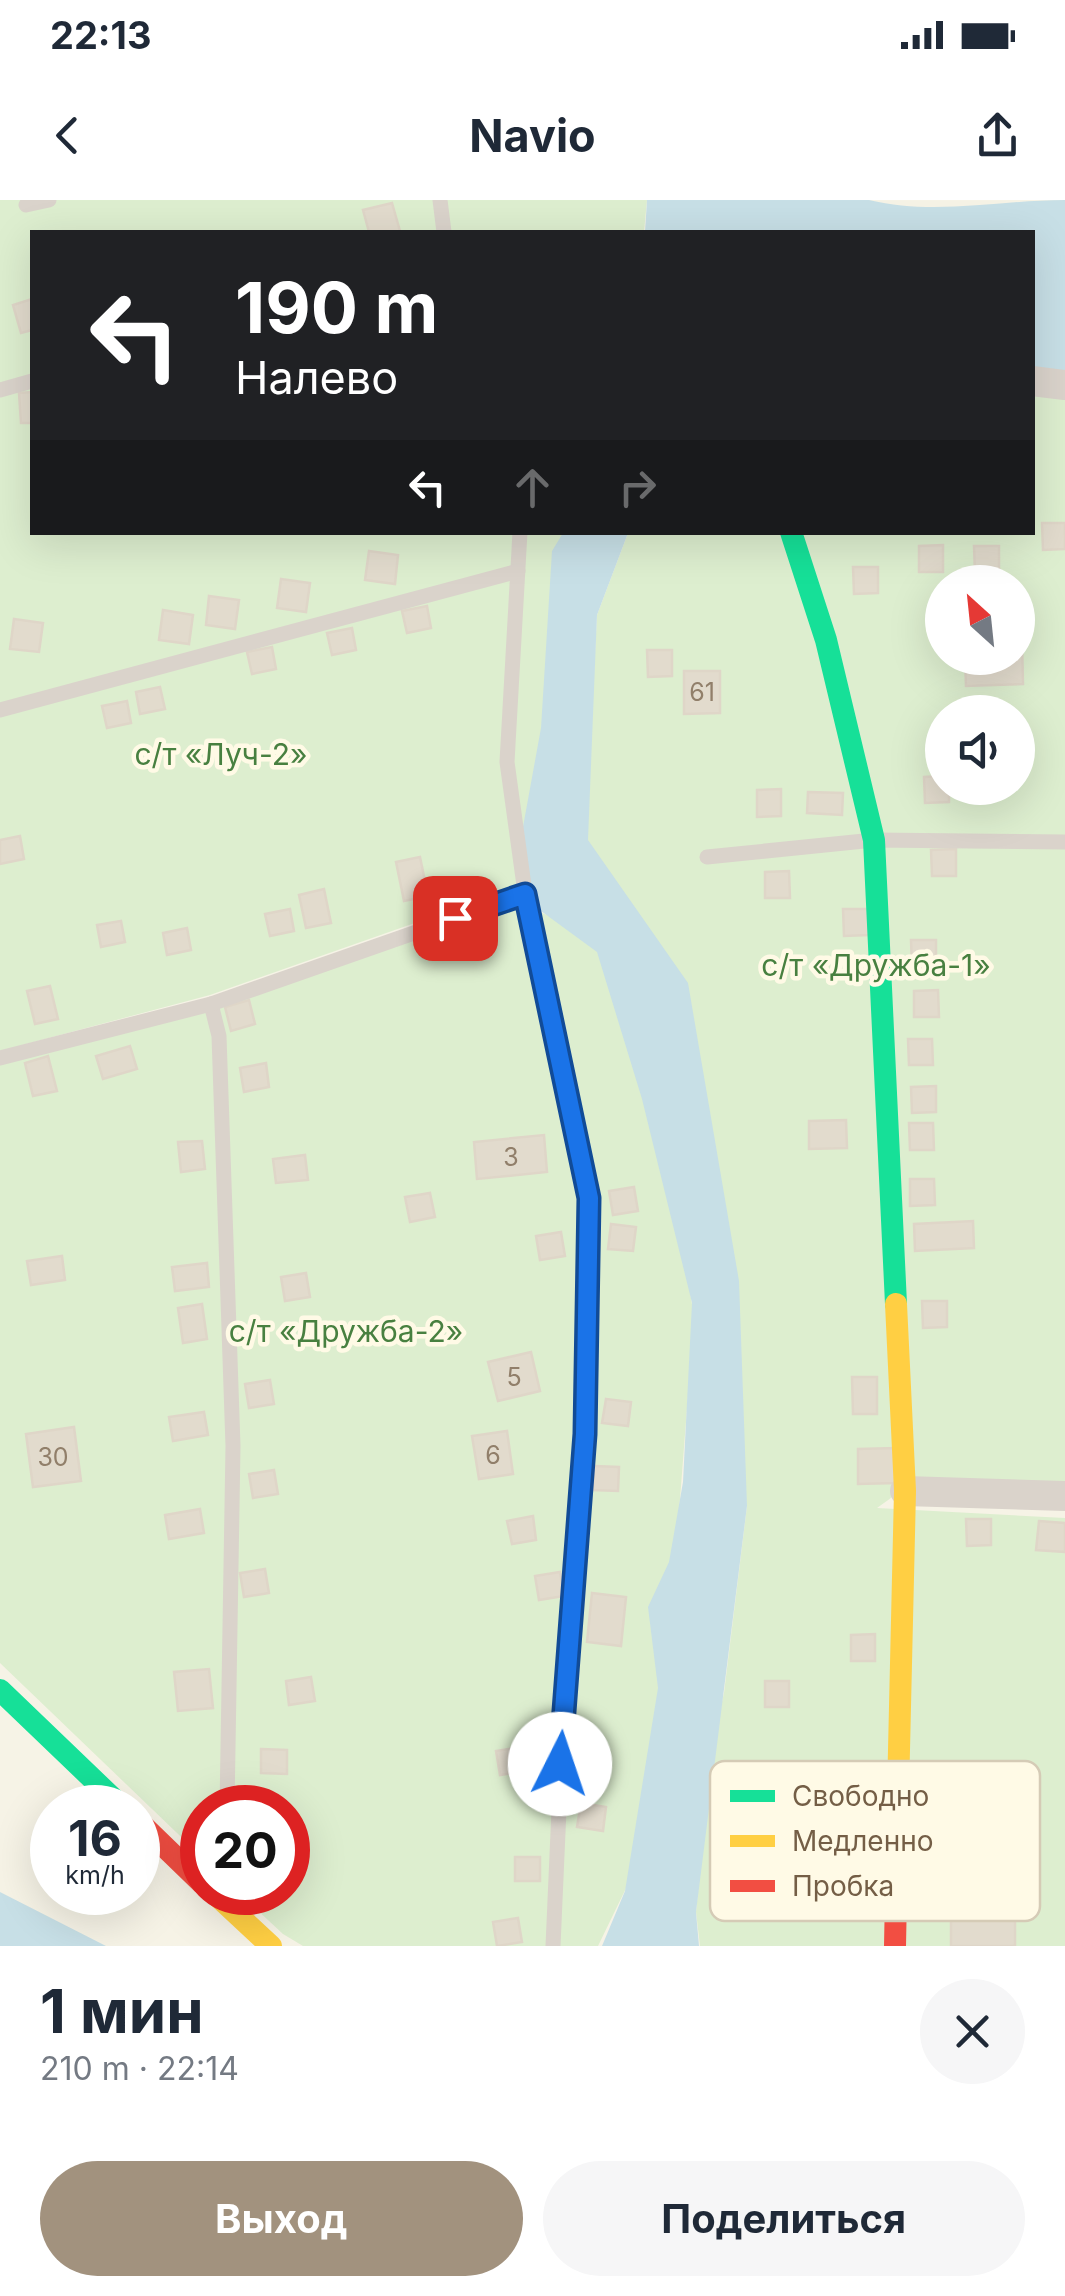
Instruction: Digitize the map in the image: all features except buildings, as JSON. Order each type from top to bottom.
[{"type":"street","points":[[1035,381],[1065,384]]},
{"type":"street","points":[[791,535],[826,640],[874,840],[904,1490],[899,1761]]},
{"type":"street","points":[[904,1490],[1065,1496]]},
{"type":"street","points":[[0,1690],[99,1785]]},
{"type":"street","points":[[160,1842],[180,1862]]},
{"type":"street","points":[[237,1915],[271,1946]]},
{"type":"street","points":[[895,1921],[895,1946]]},
{"type":"lane","points":[[26,206],[49,200]]},
{"type":"lane","points":[[440,200],[444,230]]},
{"type":"lane","points":[[0,390],[30,382]]},
{"type":"lane","points":[[520,535],[507,762],[525,894],[589,1198],[585,1434],[560,1764],[553,1946]]},
{"type":"lane","points":[[0,710],[518,571]]},
{"type":"lane","points":[[707,857],[874,840],[1065,842]]},
{"type":"lane","points":[[0,1058],[210,1004],[525,894]]},
{"type":"lane","points":[[210,1004],[219,1036],[233,1446],[227,1785]]},
{"type":"green space","name":"с/т «Луч-2»","points":[[0,200],[647,200],[644,230],[30,230],[30,535],[586,535],[517,887],[210,995],[0,1051]]},
{"type":"green space","name":"с/т «Дружба-1»","points":[[1035,367],[1065,371],[1065,1486],[916,1480],[877,1508],[1065,1518],[1065,1946],[700,1946],[696,1912],[710,1770],[710,1921],[1040,1921],[1040,1761],[711,1761],[724,1693],[747,1506],[585,846],[597,615],[627,535],[1035,535]]},
{"type":"green space","name":"с/т «Дружба-2»","points":[[522,904],[608,942],[657,1081],[694,1317],[665,1694],[630,1880],[598,1946],[303,1946],[263,1915],[310,1915],[310,1785],[180,1785],[180,1836],[160,1817],[160,1785],[127,1785],[0,1663],[0,1062],[214,1007]]},
{"type":"water","points":[[647,200],[869,200],[942,207],[1065,200],[1065,371],[1035,367],[1035,230],[645,230]]},
{"type":"water","points":[[562,535],[627,535],[597,615],[588,840],[688,983],[739,1281],[747,1506],[715,1761],[710,1761],[710,1801],[696,1912],[699,1946],[602,1946],[625,1891],[658,1688],[648,1607],[669,1562],[683,1482],[692,1303],[642,1099],[597,952],[526,900],[519,849],[541,728],[552,551]]},
{"type":"water","points":[[0,1892],[30,1907],[30,1915],[45,1915],[106,1946],[0,1946]]},
{"type":"traffic: fast","points":[[792,535],[826,640],[874,840],[896,1304]]},
{"type":"traffic: fast","points":[[0,1690],[99,1785]]},
{"type":"traffic: slow","points":[[896,1304],[905,1491],[899,1761]]},
{"type":"traffic: slow","points":[[238,1915],[271,1946]]},
{"type":"traffic: jam","points":[[160,1842],[180,1862]]},
{"type":"traffic: jam","points":[[895,1921],[895,1946]]},
{"type":"route","points":[[455,918],[525,894],[589,1198],[585,1434],[560,1764]]}]
